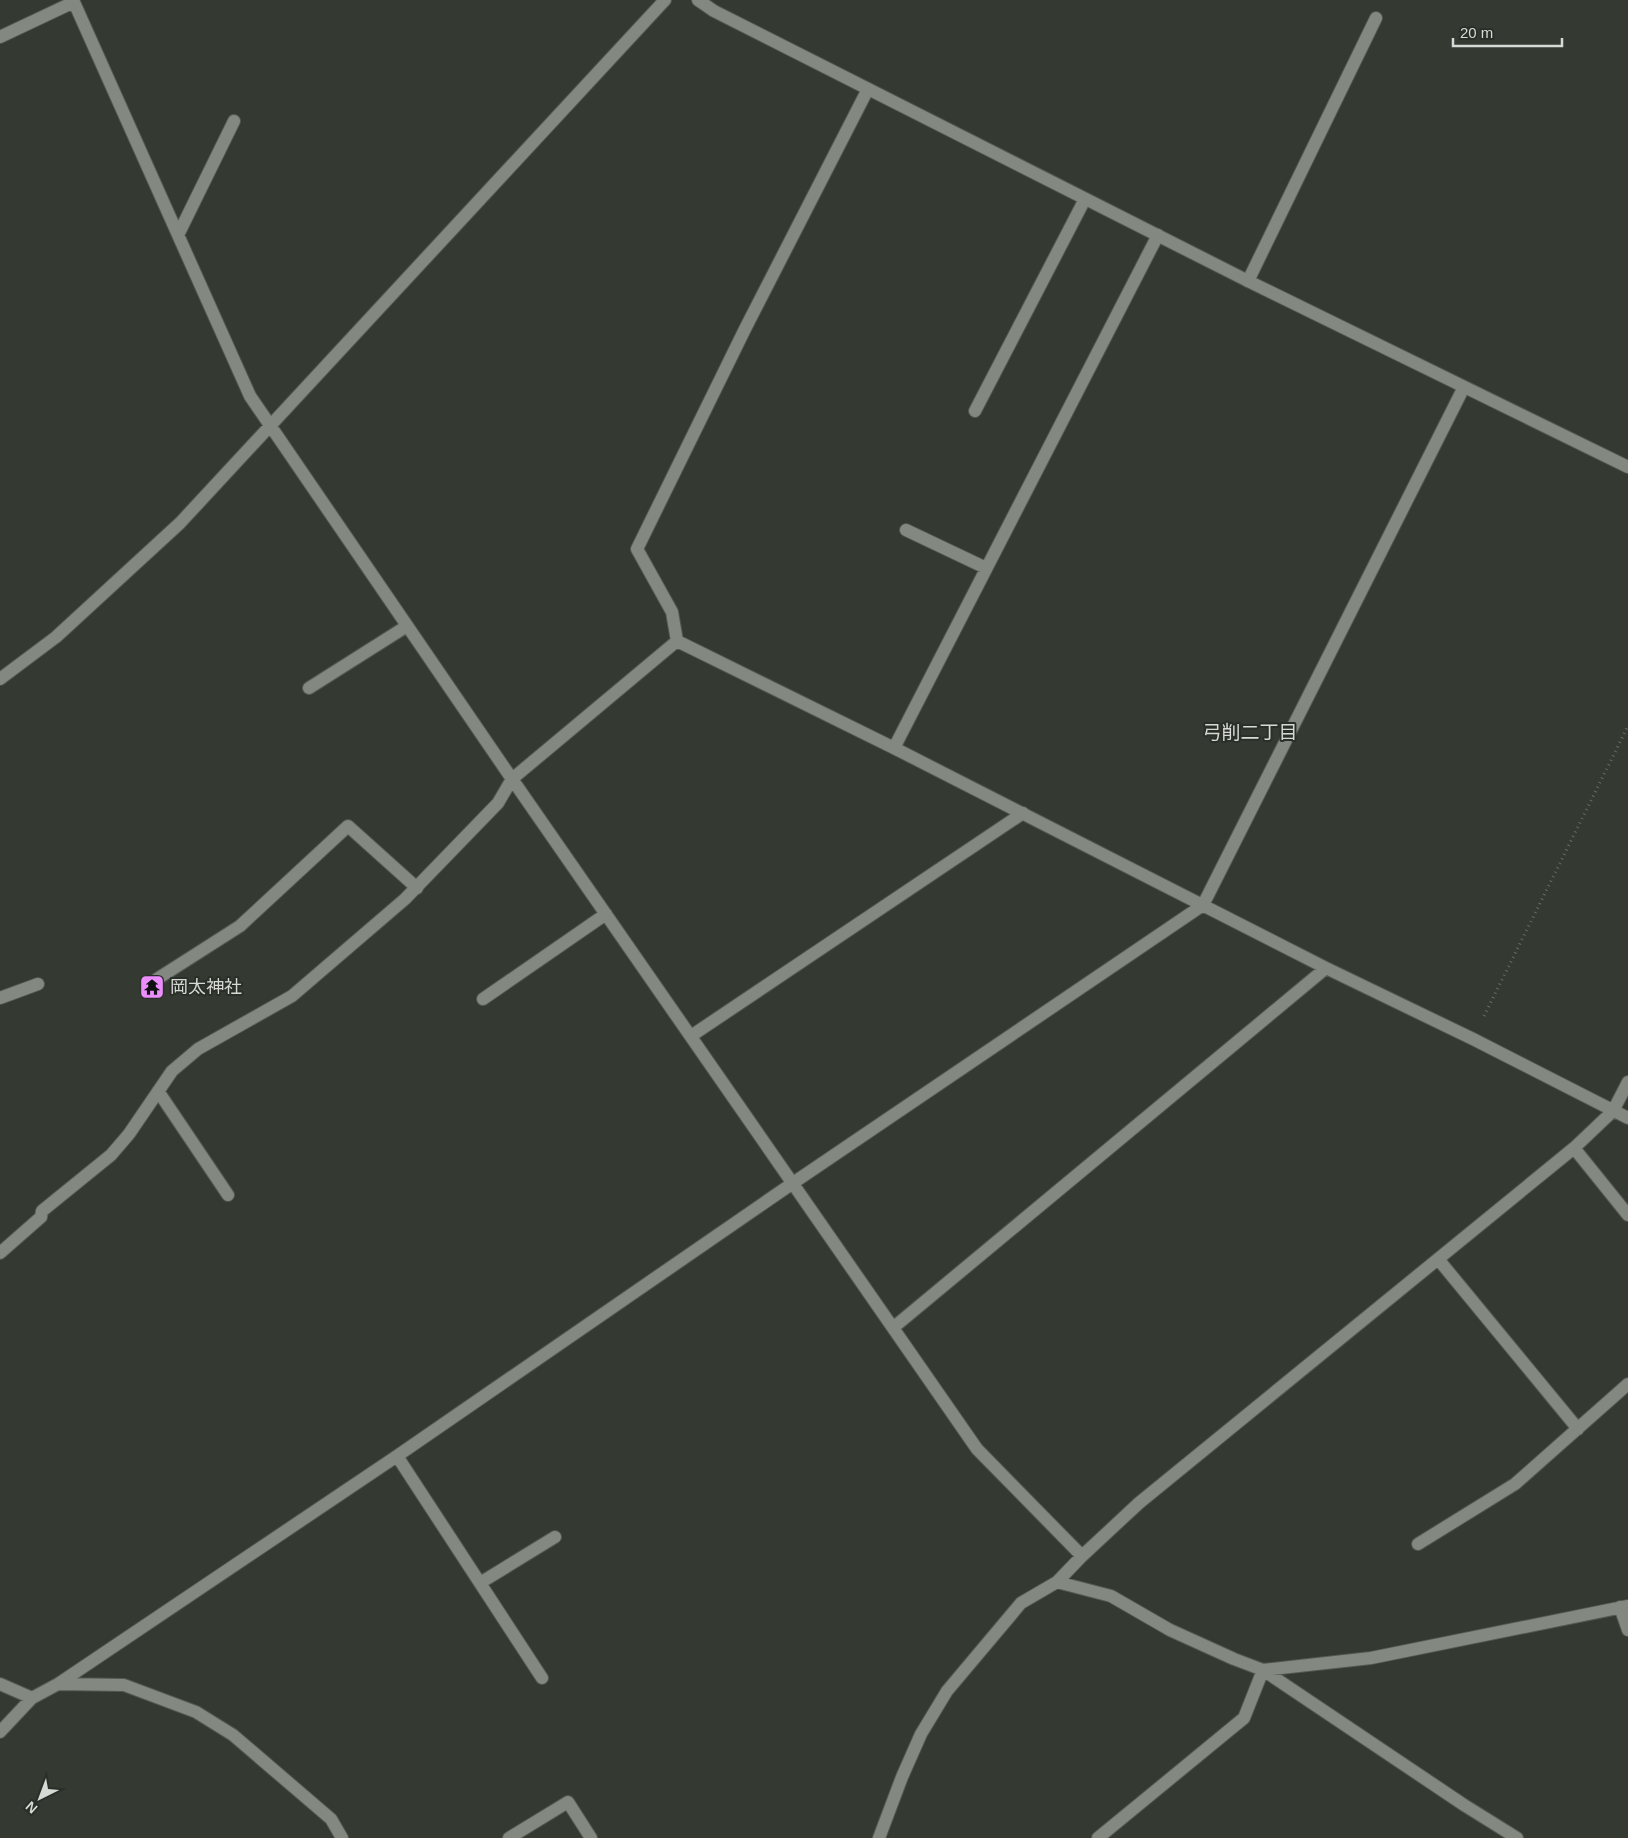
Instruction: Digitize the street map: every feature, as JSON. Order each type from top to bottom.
[{"type":"street","points":[[0,679],[56,637],[180,523],[665,0]]},
{"type":"street","points":[[698,0],[714,11],[1248,281],[1628,467]]},
{"type":"street","points":[[0,37],[73,1],[250,396],[512,779],[977,1449],[1082,1556]]},
{"type":"street","points":[[1248,281],[1376,18]]},
{"type":"street","points":[[677,641],[672,612],[637,549],[745,329],[868,89]]},
{"type":"street","points":[[178,235],[234,121]]},
{"type":"street","points":[[975,411],[1085,199]]},
{"type":"street","points":[[894,748],[1158,234]]},
{"type":"street","points":[[0,1732],[32,1698],[58,1684],[397,1456],[793,1183],[1203,905],[1464,387]]},
{"type":"street","points":[[906,530],[986,568]]},
{"type":"street","points":[[310,688],[407,626]]},
{"type":"street","points":[[677,641],[894,748],[1326,968],[1473,1039],[1628,1118]]},
{"type":"street","points":[[0,1253],[41,1217],[42,1212],[111,1155],[129,1134],[172,1071],[198,1049],[292,996],[417,888],[498,803],[512,779],[677,641]]},
{"type":"street","points":[[692,1036],[1023,813]]},
{"type":"street","points":[[157,978],[240,926],[348,826],[417,888]]},
{"type":"street","points":[[483,999],[606,914]]},
{"type":"street","points":[[894,1327],[1326,968]]},
{"type":"street","points":[[0,998],[38,984]]},
{"type":"street","points":[[880,1838],[902,1777],[921,1734],[947,1691],[1021,1603],[1057,1582],[1139,1503],[1574,1148],[1613,1111],[1628,1082]]},
{"type":"street","points":[[158,1091],[228,1195]]},
{"type":"street","points":[[1574,1148],[1628,1214]]},
{"type":"street","points":[[1438,1259],[1578,1429]]},
{"type":"street","points":[[1418,1544],[1515,1484],[1628,1384]]},
{"type":"street","points":[[397,1456],[542,1678]]},
{"type":"street","points":[[480,1583],[556,1537]]},
{"type":"street","points":[[1057,1582],[1111,1596],[1170,1630],[1263,1670],[1464,1805],[1517,1838]]},
{"type":"street","points":[[1263,1670],[1371,1658],[1624,1606],[1628,1630]]},
{"type":"street","points":[[1098,1838],[1244,1718],[1263,1670]]},
{"type":"street","points":[[0,1684],[32,1698]]},
{"type":"street","points":[[58,1684],[124,1685],[196,1712],[232,1735],[331,1818],[342,1838]]},
{"type":"street","points":[[509,1838],[568,1802],[591,1838]]},
{"type":"path","points":[[1473,1039],[1628,726]]},
{"type":"place","name":"岡太神社","points":[[152,987]]},
{"type":"district","name":"弓削二丁目","points":[[1250,732]]}]
